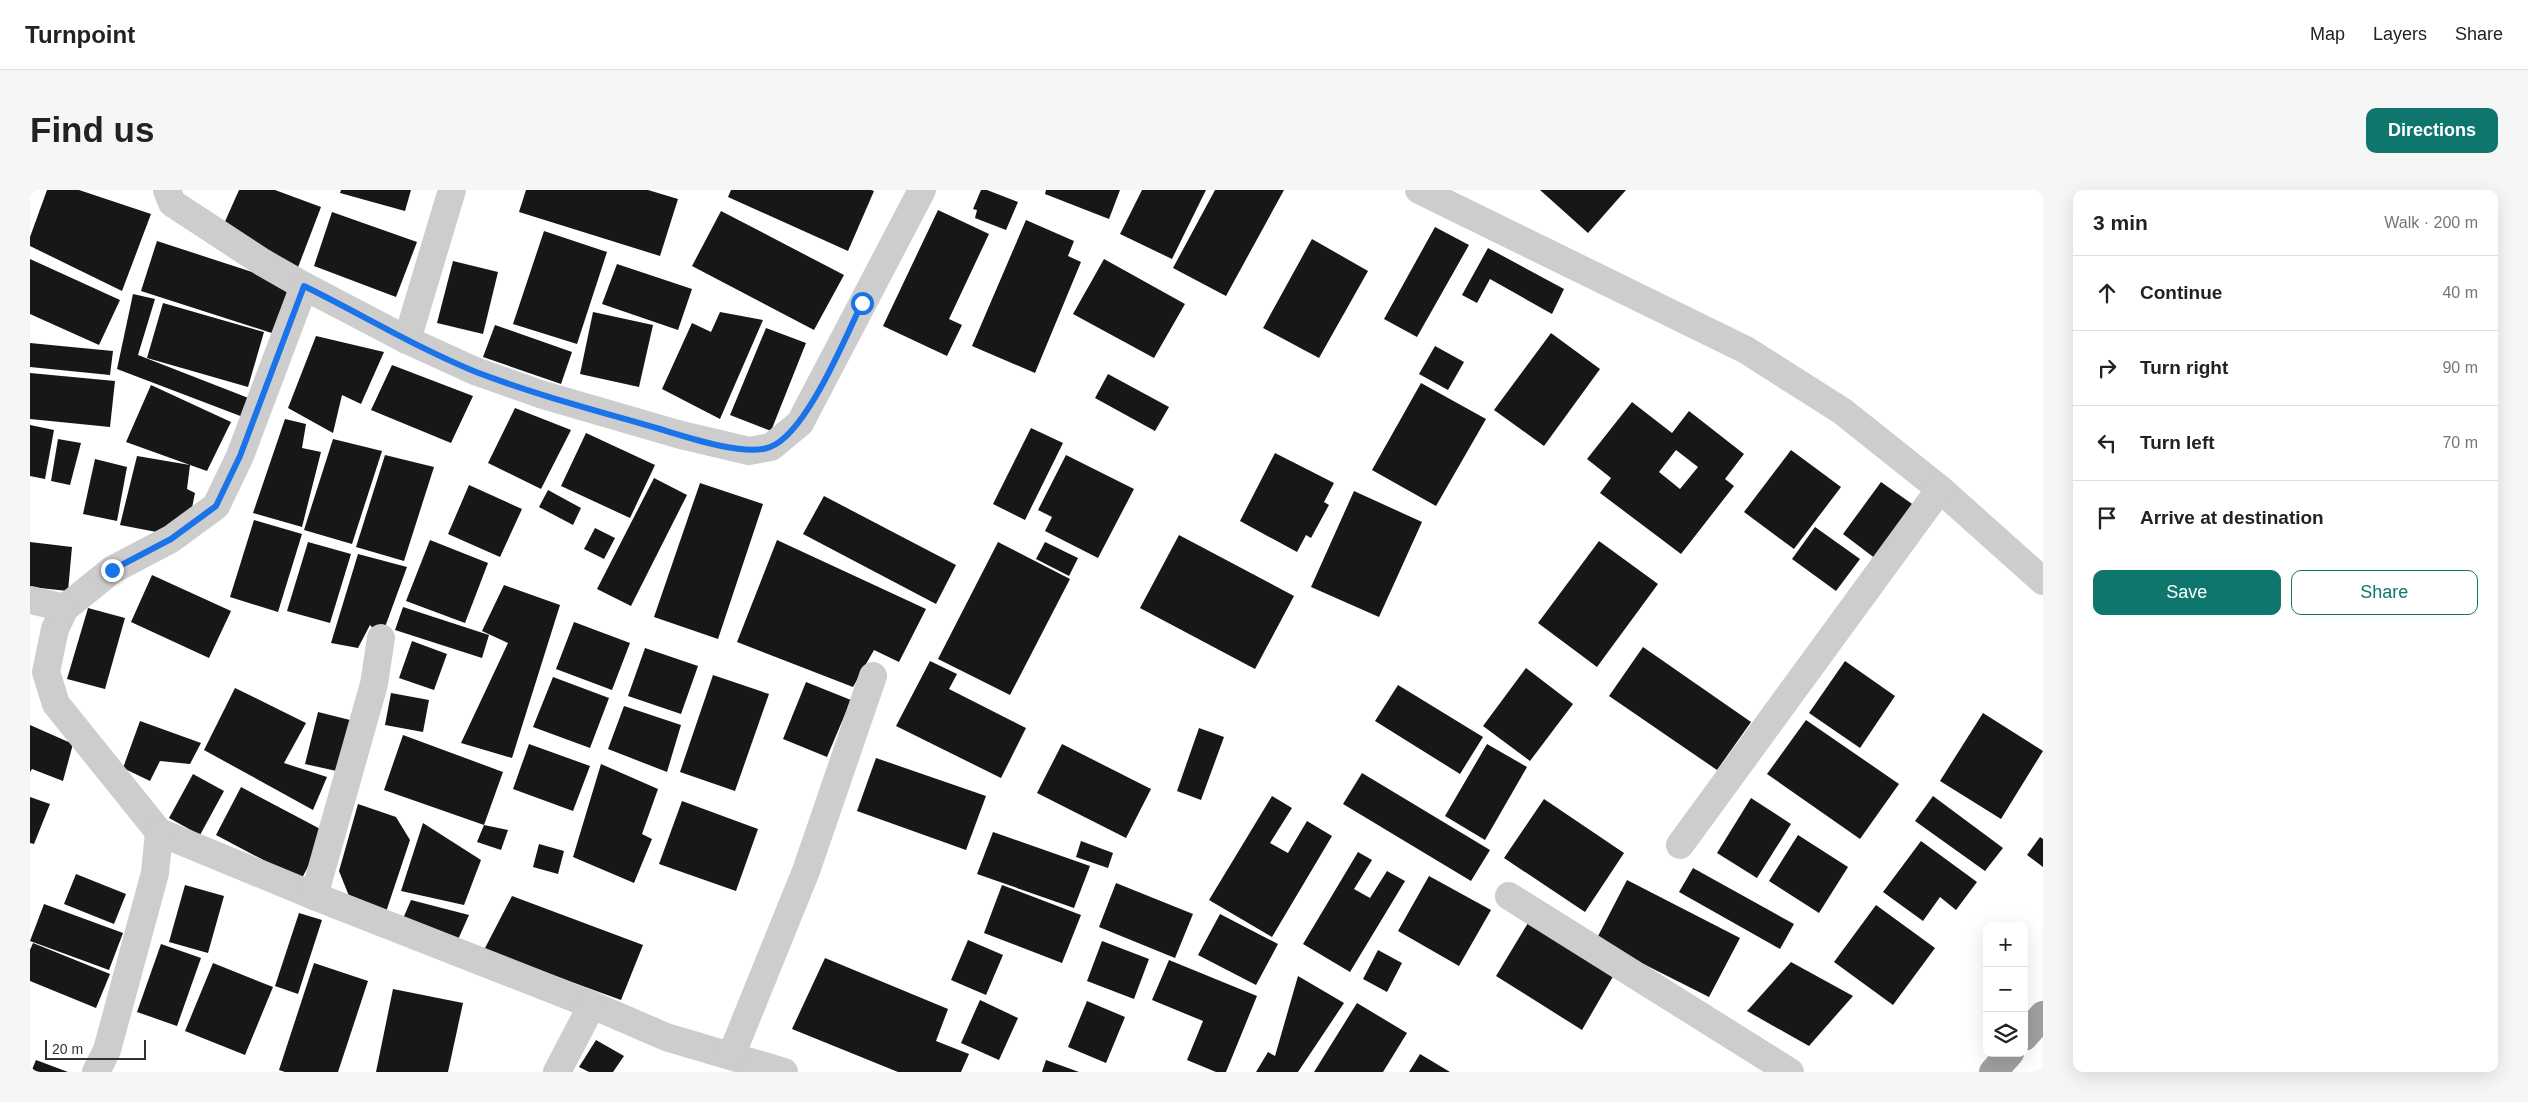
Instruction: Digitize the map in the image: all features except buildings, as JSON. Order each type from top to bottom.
[{"type":"highway","points":[[2028,1032],[2043,1015]]},
{"type":"highway","points":[[1993,1072],[2006,1057]]},
{"type":"street","points":[[167,190],[172,203],[262,262],[407,340],[476,371],[543,395],[681,435],[749,451],[771,447],[800,423],[922,190]]},
{"type":"street","points":[[407,340],[452,190]]},
{"type":"street","points":[[1419,190],[1746,350],[1842,411],[1940,489],[2043,581]]},
{"type":"street","points":[[304,286],[240,456],[216,506],[171,539],[112,570],[65,608],[55,629],[46,672],[56,704],[158,832],[314,896],[592,1005],[666,1037],[784,1072]]},
{"type":"street","points":[[1680,845],[1940,489]]},
{"type":"street","points":[[30,600],[65,608]]},
{"type":"street","points":[[314,896],[374,684],[381,638]]},
{"type":"street","points":[[731,1056],[806,870],[873,676]]},
{"type":"street","points":[[96,1072],[106,1050],[155,873],[158,832]]},
{"type":"street","points":[[1509,896],[1790,1072]]},
{"type":"street","points":[[557,1072],[592,1005]]},
{"type":"route","points":[[112,570],[171,539],[216,506],[240,456],[304,286],[407,340],[476,371],[543,395],[681,435],[749,451],[771,447],[800,423],[824,380],[862,303]]}]
